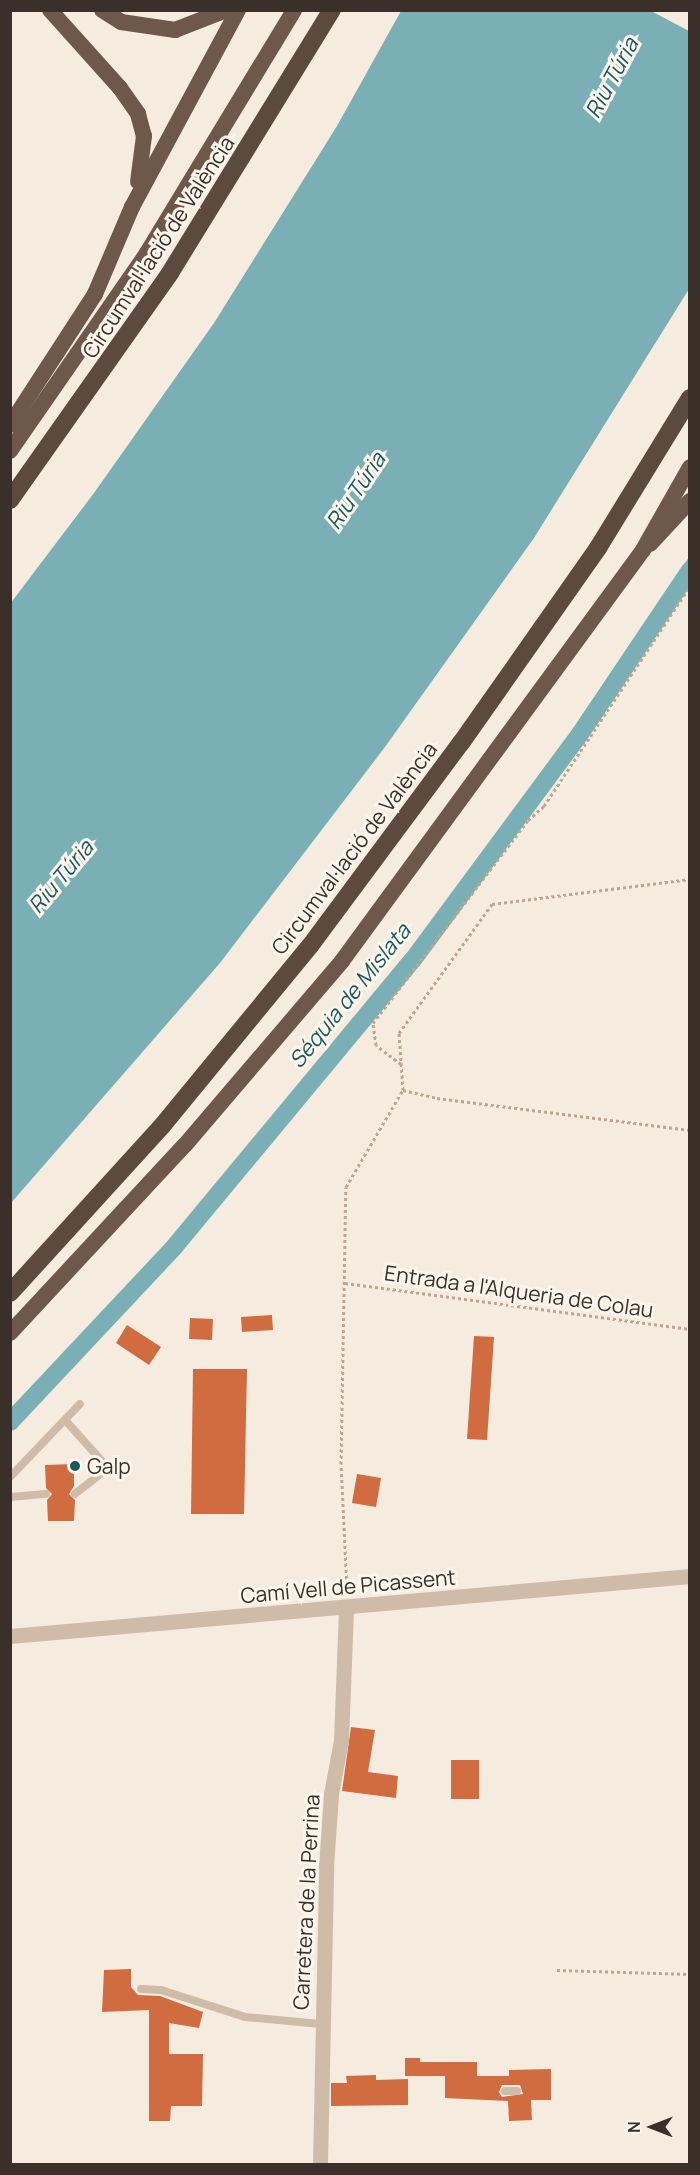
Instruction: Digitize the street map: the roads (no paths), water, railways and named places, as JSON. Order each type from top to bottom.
[{"type":"highway","points":[[50,10],[120,88],[138,114],[144,136],[144,157],[132,207]]},
{"type":"highway","points":[[102,10],[121,22],[175,30],[226,10]]},
{"type":"highway","points":[[10,425],[95,294],[132,207],[238,10]]},
{"type":"highway","name":"Circumval·lació de València","points":[[10,451],[147,254],[294,10]]},
{"type":"highway","name":"Circumval·lació de València","points":[[10,500],[170,273],[333,10]]},
{"type":"highway","name":"Circumval·lació de València","points":[[10,1293],[162,1126],[310,946],[462,743],[591,558],[690,398]]},
{"type":"highway","points":[[10,1333],[185,1145],[342,961],[643,550],[690,467]]},
{"type":"highway","points":[[643,550],[690,501]]},
{"type":"street","name":"Camí Vell de Picassent","points":[[10,1636],[690,1576]]},
{"type":"street","name":"Carretera de la Perrina","points":[[320,2164],[321,2024],[326,1866],[331,1794],[341,1740],[346,1607]]},
{"type":"lane","points":[[10,1477],[80,1404]]},
{"type":"lane","points":[[65,1420],[108,1468],[75,1494]]},
{"type":"lane","points":[[10,1497],[46,1494]]},
{"type":"lane","points":[[141,1989],[162,1990],[245,2017],[321,2024]]},
{"type":"lane","points":[[505,2091],[517,2091]]},
{"type":"water","name":"Riu Túria","points":[[401,11],[689,11],[689,289],[534,538],[385,747],[220,963],[11,1203],[10,604],[94,493],[214,323],[337,126]]},
{"type":"waterway","points":[[10,1414],[178,1233],[412,952],[575,730],[690,559]]},
{"type":"waterway","name":"Séquia de Mislata","points":[[10,1422],[175,1246],[412,961],[580,734],[690,570]]},
{"type":"place","name":"Galp","points":[[75,1466]]}]
